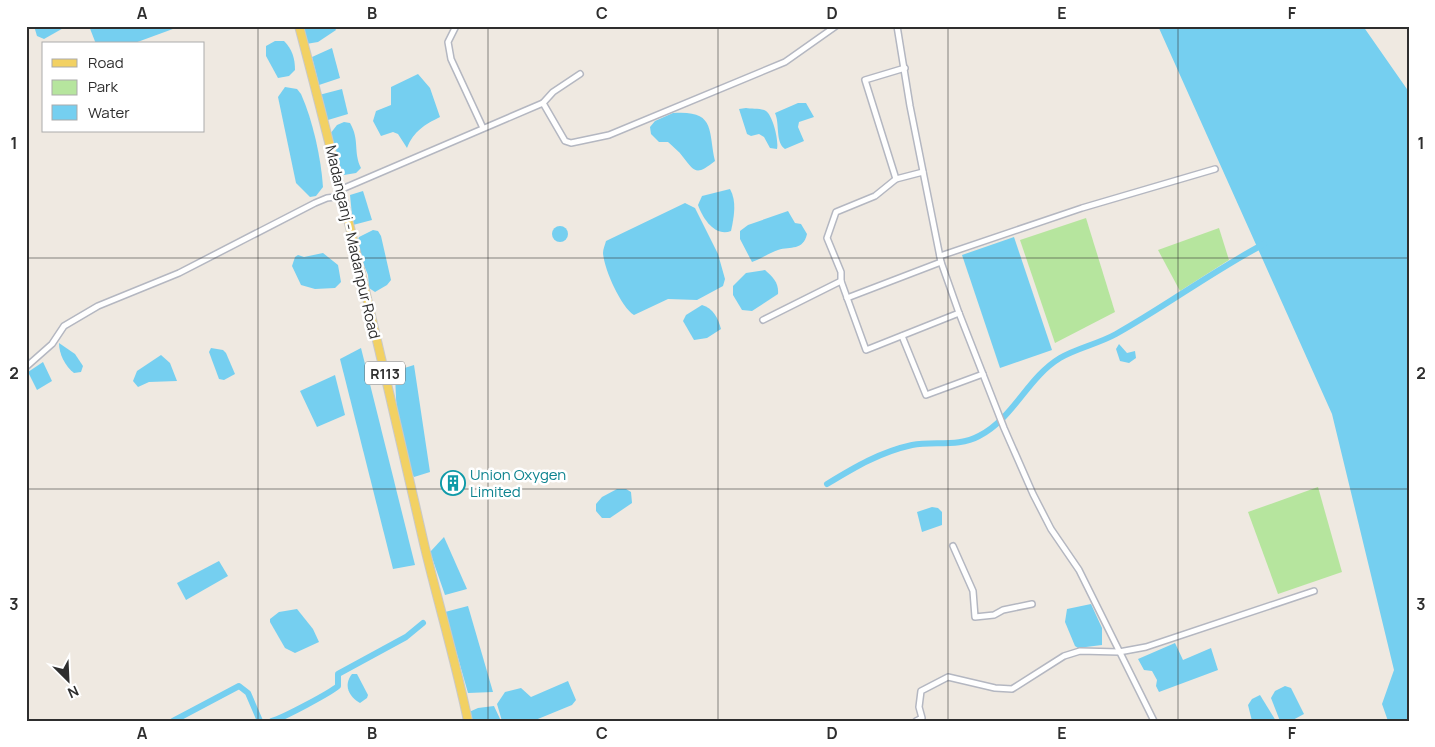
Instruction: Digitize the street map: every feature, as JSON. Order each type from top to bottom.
[{"type":"main road","name":"Madanganj - Madanpur Road","points":[[299,26],[343,193],[432,580],[457,667],[468,721]]},
{"type":"street","points":[[456,26],[448,42],[450,59],[483,128]]},
{"type":"street","points":[[543,103],[565,141],[571,144],[609,135],[785,62],[836,26]]},
{"type":"street","points":[[897,26],[941,259],[959,313],[1004,428],[1051,529],[1079,570],[1154,721]]},
{"type":"street","points":[[896,179],[865,80],[905,68]]},
{"type":"street","points":[[26,367],[52,344],[64,326],[98,306],[179,273],[315,203],[343,193],[483,128],[543,103],[553,92],[580,74]]},
{"type":"street","points":[[847,298],[941,259],[1082,208],[1215,169]]},
{"type":"street","points":[[924,172],[896,179],[875,196],[839,209],[835,214],[827,238],[841,272],[841,281],[866,350],[959,313]]},
{"type":"street","points":[[763,320],[841,281]]},
{"type":"street","points":[[902,336],[926,395],[983,374]]},
{"type":"street","points":[[953,546],[973,591],[975,617],[994,615],[1003,610],[1032,604]]},
{"type":"street","points":[[916,721],[922,718],[919,707],[921,691],[948,677],[995,688],[1012,689],[1064,656],[1080,651],[1119,652],[1146,647],[1314,590]]},
{"type":"green space","points":[[1086,218],[1115,312],[1055,343],[1020,240]]},
{"type":"green space","points":[[1219,228],[1229,260],[1180,291],[1158,250]]},
{"type":"green space","points":[[1318,487],[1342,572],[1278,594],[1248,512]]},
{"type":"water","points":[[34,26],[67,26],[44,39],[37,36]]},
{"type":"water","points":[[89,26],[181,26],[137,42],[95,42]]},
{"type":"water","points":[[302,26],[334,26],[336,30],[318,42],[306,44]]},
{"type":"water","points":[[1158,26],[1363,26],[1409,92],[1409,721],[1388,721],[1382,704],[1394,670],[1332,414]]},
{"type":"water","points":[[275,41],[284,41],[292,54],[295,70],[289,76],[278,78],[266,56],[266,46]]},
{"type":"water","points":[[332,48],[340,78],[319,85],[312,57]]},
{"type":"water","points":[[418,74],[430,88],[440,117],[420,129],[407,148],[398,134],[393,132],[381,136],[373,121],[376,111],[391,105],[391,87]]},
{"type":"water","points":[[285,87],[297,89],[301,94],[313,128],[323,187],[316,196],[310,197],[296,183],[278,97]]},
{"type":"water","points":[[342,89],[348,114],[328,120],[319,95]]},
{"type":"water","points":[[798,103],[806,103],[814,117],[799,122],[798,127],[804,141],[785,149],[780,142],[775,113]]},
{"type":"water","points":[[739,109],[761,109],[769,114],[775,129],[777,149],[770,148],[764,137],[759,134],[751,136],[747,134]]},
{"type":"water","points":[[673,113],[697,115],[708,124],[715,161],[704,169],[693,169],[668,142],[659,142],[651,134],[650,127],[655,121]]},
{"type":"water","points":[[344,122],[350,123],[353,129],[357,157],[361,168],[356,173],[344,175],[338,170],[330,134],[337,125]]},
{"type":"water","points":[[730,189],[734,204],[734,215],[731,231],[725,232],[715,229],[706,221],[698,205],[702,196]]},
{"type":"water","points":[[363,191],[372,220],[353,225],[350,195]]},
{"type":"water","points":[[685,203],[695,208],[718,254],[725,279],[723,286],[697,300],[668,299],[634,315],[624,304],[610,278],[603,253],[606,241]]},
{"type":"water","points":[[788,211],[795,223],[801,224],[807,234],[803,243],[796,247],[778,250],[752,262],[740,239],[740,231],[748,225]]},
{"type":"water","points":[[560,226],[566,228],[568,234],[566,240],[560,242],[554,240],[552,234],[554,228]]},
{"type":"water","points":[[373,230],[378,231],[381,236],[391,280],[387,285],[375,292],[369,288],[368,275],[356,246],[359,237]]},
{"type":"water","points":[[1014,237],[1052,350],[1000,368],[962,255]]},
{"type":"water","points":[[323,253],[338,265],[341,282],[335,288],[315,289],[301,285],[292,266],[295,257],[298,255],[304,257]]},
{"type":"water","points":[[765,270],[775,280],[778,294],[752,311],[742,310],[733,295],[733,286],[746,273]]},
{"type":"water","points":[[702,305],[709,308],[714,314],[721,329],[707,338],[694,340],[683,321],[686,315]]},
{"type":"water","points":[[59,343],[75,354],[83,366],[81,372],[74,373],[68,367],[61,355]]},
{"type":"water","points":[[1119,344],[1127,353],[1135,351],[1136,358],[1129,363],[1120,361],[1116,349]]},
{"type":"water","points":[[211,348],[223,350],[226,353],[235,374],[224,380],[219,379],[209,352]]},
{"type":"water","points":[[361,348],[415,565],[393,569],[340,359]]},
{"type":"water","points":[[161,355],[170,363],[177,381],[149,382],[138,387],[133,381],[137,371]]},
{"type":"water","points":[[43,362],[52,381],[37,390],[28,372]]},
{"type":"water","points":[[414,365],[430,472],[414,477],[404,454],[398,426],[395,371]]},
{"type":"water","points":[[335,375],[345,415],[317,427],[300,391]]},
{"type":"water","points":[[617,489],[626,489],[631,492],[632,503],[610,518],[602,518],[596,511],[596,504],[602,497]]},
{"type":"water","points":[[932,507],[938,508],[942,512],[942,525],[922,532],[917,512]]},
{"type":"water","points":[[444,537],[467,589],[445,595],[430,552]]},
{"type":"water","points":[[219,561],[228,576],[186,600],[177,583]]},
{"type":"water","points":[[1091,604],[1102,628],[1102,645],[1078,648],[1075,646],[1065,622],[1067,609]]},
{"type":"water","points":[[468,606],[493,692],[468,693],[445,612]]},
{"type":"water","points":[[297,609],[313,629],[319,642],[295,653],[285,648],[270,619],[279,612]]},
{"type":"water","points":[[1175,643],[1183,660],[1211,648],[1218,670],[1159,692],[1156,686],[1157,680],[1152,671],[1144,670],[1138,659]]},
{"type":"water","points":[[352,674],[357,674],[368,695],[360,703],[348,690],[349,678]]},
{"type":"water","points":[[568,681],[576,700],[572,705],[533,721],[502,721],[497,704],[505,692],[521,688],[531,697]]},
{"type":"water","points":[[1285,686],[1291,688],[1304,714],[1291,721],[1280,721],[1271,698],[1275,691]]},
{"type":"water","points":[[1260,695],[1276,721],[1252,721],[1248,705],[1252,699]]},
{"type":"water","points":[[494,706],[501,721],[471,721],[469,712],[478,708]]},
{"type":"waterway","points":[[827,484],[868,461],[900,448],[920,444],[963,441],[979,436],[1002,419],[1048,366],[1073,351],[1116,334],[1264,244]]},
{"type":"waterway","points":[[272,721],[317,699],[338,686],[338,674],[406,637],[423,623]]},
{"type":"waterway","points":[[173,721],[239,686],[248,693],[260,721]]},
{"type":"place","name":"Union Oxygen Limited","points":[[453,483]]}]
